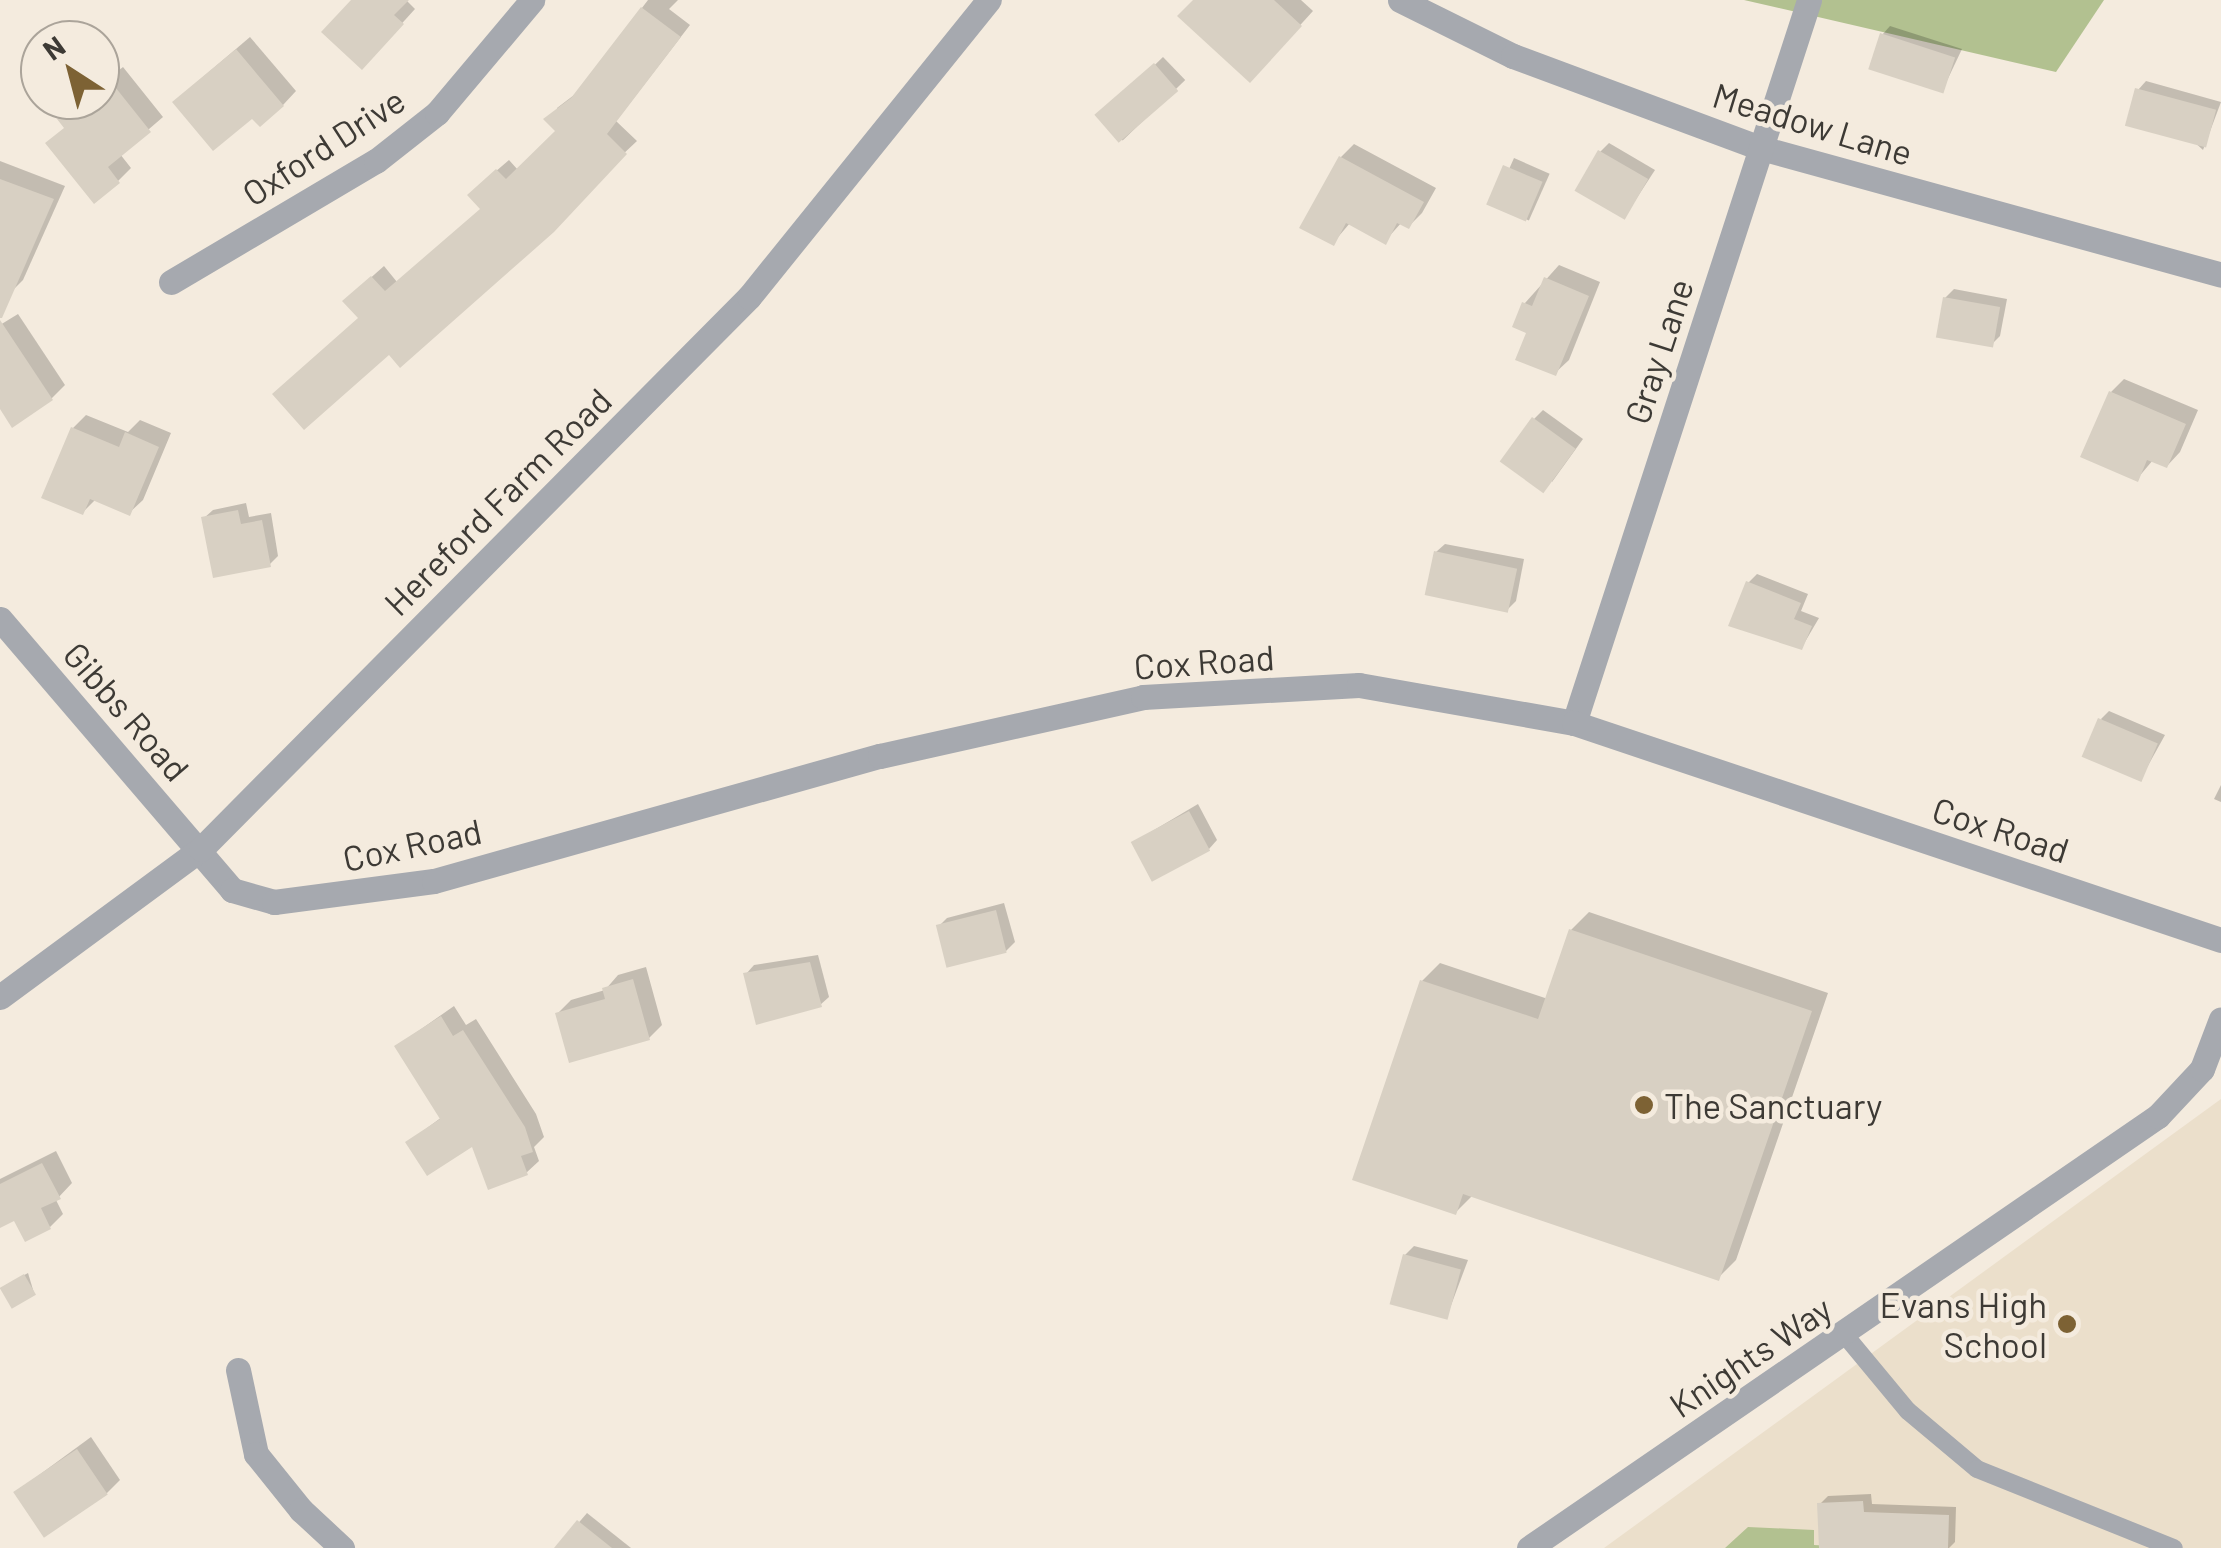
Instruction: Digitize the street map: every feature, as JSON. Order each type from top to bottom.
[{"type":"street","name":"Oxford Drive","points":[[170,282],[376,161],[438,113],[532,0]]},
{"type":"street","name":"Hereford Farm Road","points":[[0,996],[200,849],[749,297],[989,0]]},
{"type":"street","name":"Meadow Lane","points":[[1400,0],[1512,56],[1761,148],[2221,275]]},
{"type":"street","name":"Gray Lane","points":[[1574,722],[1809,0]]},
{"type":"street","name":"Gibbs Road","points":[[0,619],[200,849]]},
{"type":"street","name":"Cox Road","points":[[200,849],[232,890],[254,899],[293,902],[374,891],[434,880],[880,756],[1144,697],[1358,685],[1574,722],[2221,940]]},
{"type":"street","name":"Knights Way","points":[[1529,1548],[2158,1116],[2202,1069],[2221,1019]]},
{"type":"street","points":[[238,1370],[256,1454],[300,1510],[342,1548]]},
{"type":"lane","points":[[1844,1334],[1908,1411],[1977,1469],[2174,1548]]},
{"type":"shaded area","name":"Evans High School","points":[[2221,1099],[2221,1548],[1604,1548]]},
{"type":"green space","points":[[1744,0],[2104,0],[2056,72]]},
{"type":"green space","points":[[1748,1527],[1814,1530],[1814,1545],[1868,1548],[1725,1548]]},
{"type":"building","points":[[351,0],[409,0],[394,15],[404,24],[362,70],[321,32]]},
{"type":"building","points":[[1193,0],[1274,0],[1302,26],[1250,83],[1177,16]]},
{"type":"building","points":[[641,7],[681,37],[607,134],[627,154],[554,232],[400,368],[389,355],[304,430],[272,394],[358,318],[342,301],[371,276],[385,291],[480,209],[467,195],[496,169],[506,179],[555,131],[543,119],[571,98]]},
{"type":"building","points":[[1880,33],[1955,57],[1943,94],[1868,69]]},
{"type":"building","points":[[236,49],[284,106],[260,127],[252,119],[213,151],[172,102]]},
{"type":"building","points":[[1154,63],[1178,91],[1119,143],[1094,115]]},
{"type":"building","points":[[2135,88],[2216,110],[2206,147],[2125,126]]},
{"type":"building","points":[[120,93],[151,132],[108,167],[120,183],[94,204],[45,143],[64,128],[58,120],[120,120]]},
{"type":"building","points":[[1598,150],[1648,179],[1625,220],[1574,191]]},
{"type":"building","points":[[1339,156],[1424,202],[1409,229],[1397,223],[1386,245],[1346,223],[1334,246],[1299,228]]},
{"type":"building","points":[[1503,165],[1543,182],[1526,221],[1486,205]]},
{"type":"building","points":[[0,179],[54,199],[2,318],[0,318]]},
{"type":"building","points":[[1544,277],[1589,296],[1556,376],[1515,360],[1526,333],[1512,327],[1522,302],[1532,306]]},
{"type":"building","points":[[1943,297],[2000,307],[1993,347],[1936,337]]},
{"type":"building","points":[[0,320],[53,400],[12,428],[0,409]]},
{"type":"building","points":[[2109,391],[2186,424],[2167,468],[2147,460],[2138,482],[2080,457]]},
{"type":"building","points":[[1532,417],[1576,449],[1543,493],[1500,461]]},
{"type":"building","points":[[71,427],[119,447],[125,432],[159,447],[130,516],[90,499],[83,515],[41,498]]},
{"type":"building","points":[[238,510],[241,524],[262,520],[271,567],[213,578],[201,517]]},
{"type":"building","points":[[1434,551],[1517,569],[1508,613],[1425,595]]},
{"type":"building","points":[[1746,581],[1801,603],[1794,619],[1812,626],[1802,650],[1728,626]]},
{"type":"building","points":[[2098,718],[2158,743],[2141,782],[2082,757]]},
{"type":"building","points":[[1189,811],[1210,851],[1152,882],[1131,842]]},
{"type":"building","points":[[996,910],[1007,953],[946,968],[936,925]]},
{"type":"building","name":"The Sanctuary","points":[[1569,929],[1812,1011],[1719,1281],[1463,1194],[1456,1215],[1352,1180],[1420,980],[1538,1019]]},
{"type":"building","points":[[810,962],[822,1007],[756,1025],[743,973]]},
{"type":"building","points":[[633,979],[650,1040],[569,1063],[555,1013],[605,999],[602,988]]},
{"type":"building","points":[[441,1016],[453,1036],[463,1030],[525,1127],[533,1152],[521,1156],[528,1175],[488,1190],[472,1147],[427,1176],[405,1142],[440,1119],[394,1046]]},
{"type":"building","points":[[42,1163],[61,1199],[41,1208],[51,1229],[25,1242],[14,1221],[0,1228],[0,1184]]},
{"type":"building","points":[[1403,1254],[1461,1270],[1447,1320],[1390,1304]]},
{"type":"building","points":[[24,1274],[36,1295],[12,1309],[0,1288]]},
{"type":"building","points":[[77,1449],[108,1495],[44,1538],[13,1492]]},
{"type":"building","points":[[1863,1501],[1864,1512],[1949,1515],[1948,1548],[1819,1548],[1817,1503]]},
{"type":"building","points":[[577,1520],[612,1548],[554,1548]]},
{"type":"place","name":"The Sanctuary","points":[[1644,1105]]},
{"type":"place","name":"Evans High School","points":[[2067,1324]]}]
